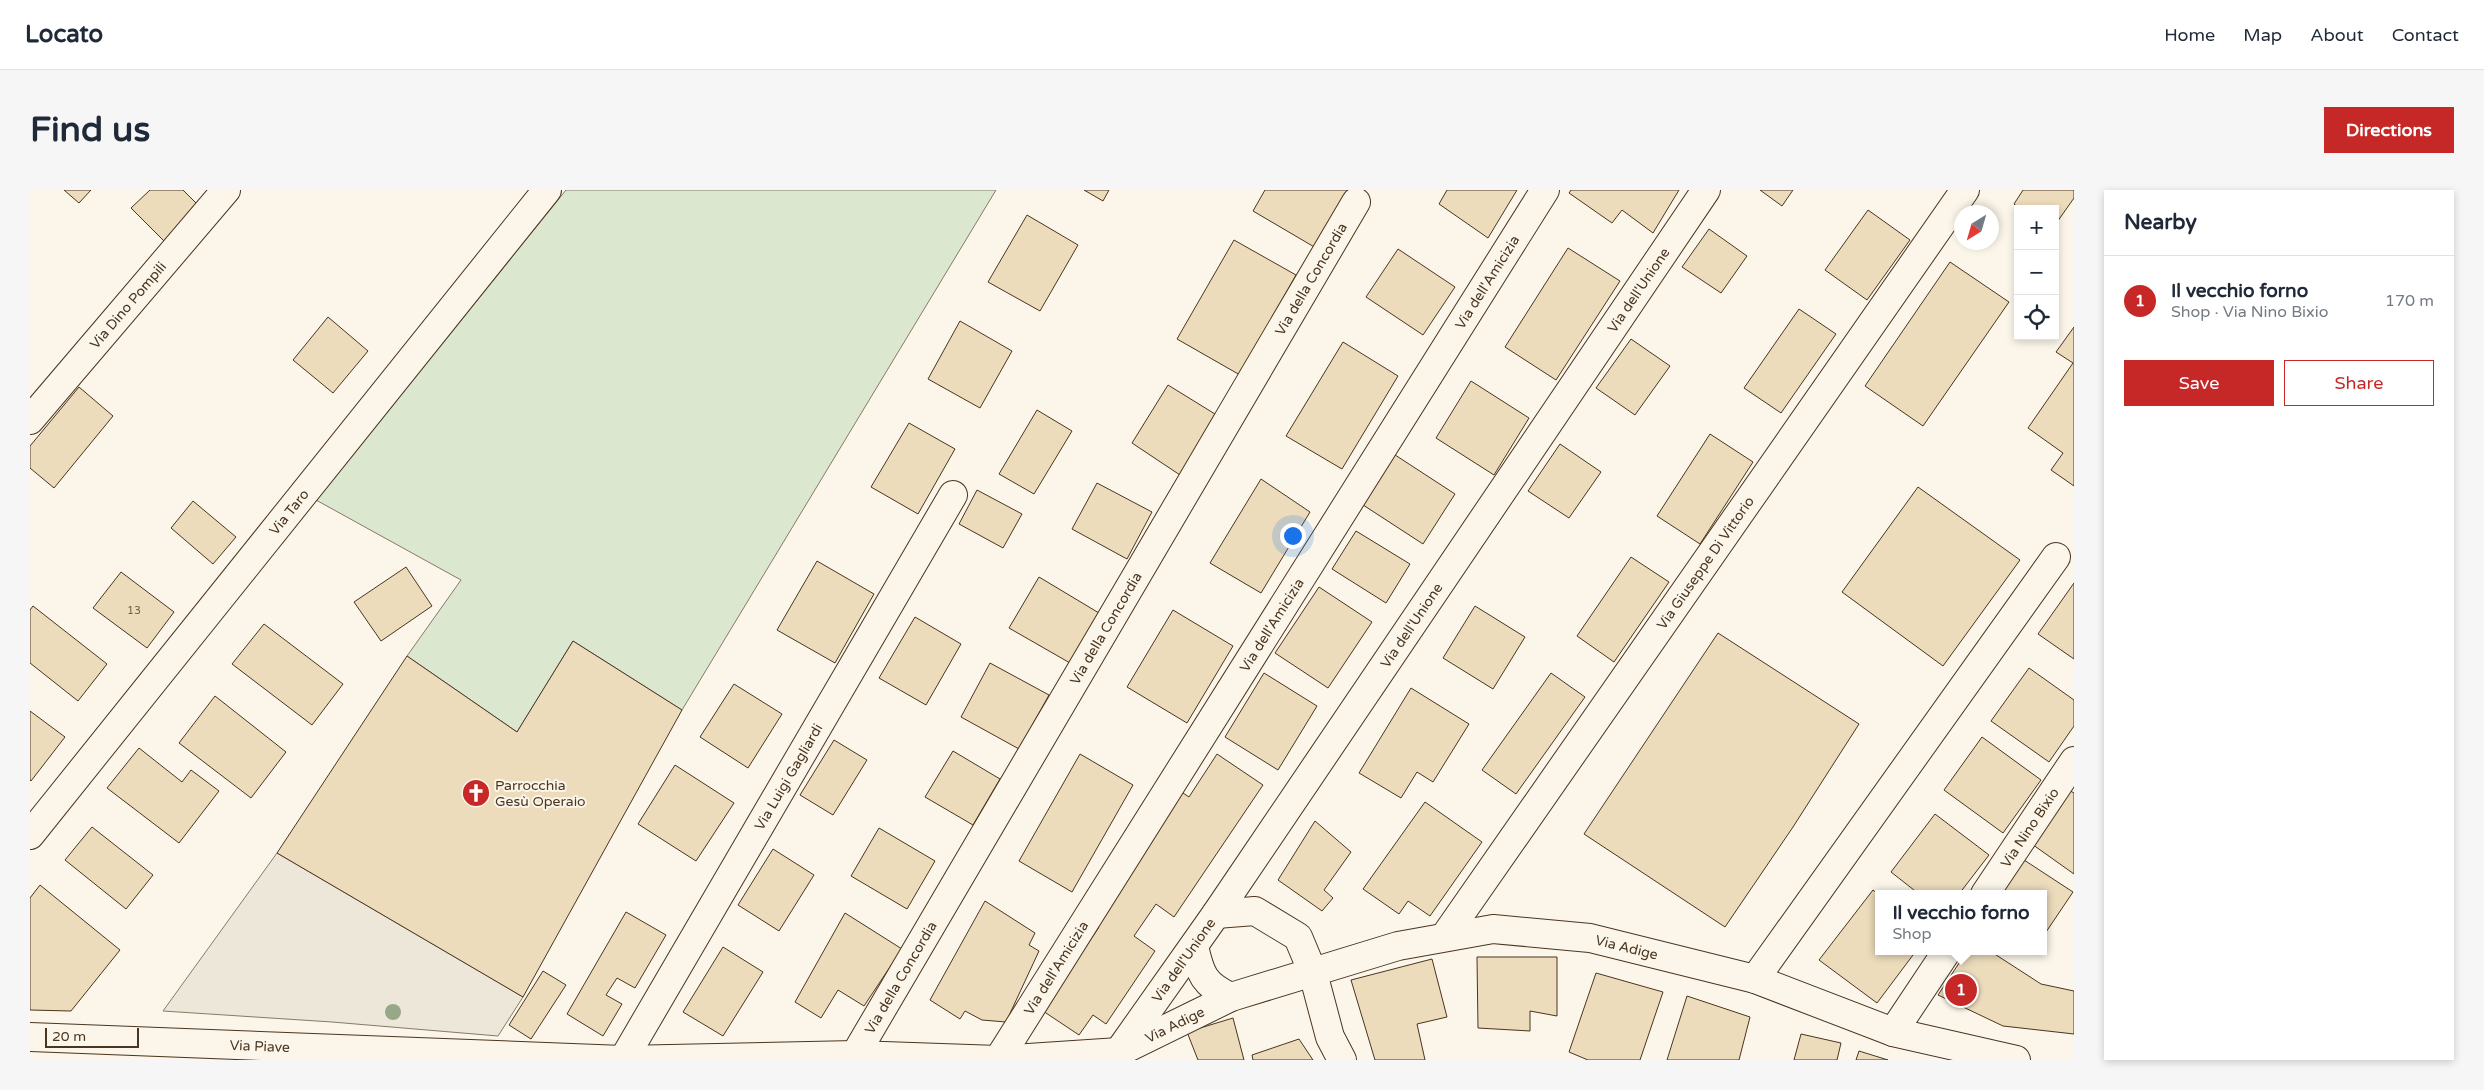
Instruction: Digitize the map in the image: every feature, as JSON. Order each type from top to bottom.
[{"type":"street","name":"Via Dino Pompili","points":[[30,420],[226,190]]},
{"type":"street","name":"Via Taro","points":[[30,835],[548,190]]},
{"type":"street","name":"Via dell'Amicizia","points":[[998,1060],[1545,190]]},
{"type":"street","name":"Via dell'Unione","points":[[1117,1056],[1216,914],[1706,190]]},
{"type":"street","name":"Via Giuseppe Di Vittorio","points":[[1445,936],[1965,190]]},
{"type":"street","name":"Via della Concordia","points":[[855,1055],[1356,202]]},
{"type":"street","name":"Via Luigi Gagliardi","points":[[623,1060],[953,495]]},
{"type":"street","points":[[1755,979],[2056,557]]},
{"type":"street","name":"Via Nino Bixio","points":[[1988,890],[2074,761]]},
{"type":"street","points":[[1216,914],[1255,911],[1298,937],[1314,972],[1330,1037],[1342,1060]]},
{"type":"street","name":"Via Adige","points":[[1117,1056],[1231,998],[1398,946],[1445,936],[1493,929],[1590,938],[1755,979],[1893,1032],[2016,1060]]},
{"type":"street","name":"Via Adige","points":[[1194,946],[1199,970],[1215,990],[1231,998]]},
{"type":"street","points":[[1893,1032],[1944,955]]},
{"type":"street","name":"Via Piave","points":[[30,1037],[623,1060],[855,1055],[998,1060],[1117,1056]]},
{"type":"green space","points":[[566,190],[996,190],[682,710],[573,641],[517,732],[407,656],[461,580],[316,500]]},
{"type":"shaded area","points":[[277,853],[523,997],[498,1036],[332,1022],[163,1011]]},
{"type":"building","points":[[64,190],[91,190],[79,203]]},
{"type":"building","points":[[150,190],[183,190],[200,207],[165,242],[131,208]]},
{"type":"building","points":[[1084,190],[1109,190],[1103,201]]},
{"type":"building","points":[[1265,190],[1350,190],[1316,248],[1253,211]]},
{"type":"building","points":[[1447,190],[1517,190],[1488,238],[1439,204]]},
{"type":"building","points":[[1571,190],[1679,190],[1653,233],[1622,210],[1612,223],[1569,193]]},
{"type":"building","points":[[1760,190],[1793,190],[1782,206]]},
{"type":"building","points":[[2023,190],[2074,190],[2074,198],[2059,219],[2059,205],[2014,204]]},
{"type":"building","points":[[1868,210],[1910,240],[1867,300],[1825,270]]},
{"type":"building","points":[[1027,215],[1078,245],[1040,311],[988,282]]},
{"type":"building","points":[[1709,229],[1747,256],[1721,293],[1682,267]]},
{"type":"building","points":[[1234,240],[1296,275],[1240,375],[1177,339]]},
{"type":"building","points":[[1568,248],[1620,281],[1556,380],[1505,347]]},
{"type":"building","points":[[1398,249],[1455,287],[1423,335],[1366,297]]},
{"type":"building","points":[[1950,262],[2009,302],[1923,426],[1865,386]]},
{"type":"building","points":[[1799,309],[1836,334],[1781,413],[1744,388]]},
{"type":"building","points":[[328,317],[368,351],[333,393],[293,360]]},
{"type":"building","points":[[960,321],[1012,351],[980,408],[928,379]]},
{"type":"building","points":[[2074,327],[2074,486],[2051,470],[2063,453],[2028,428],[2073,363],[2056,352]]},
{"type":"building","points":[[1631,339],[1670,366],[1635,415],[1596,388]]},
{"type":"building","points":[[1343,342],[1398,376],[1342,469],[1286,436]]},
{"type":"building","points":[[1471,381],[1529,418],[1494,475],[1436,438]]},
{"type":"building","points":[[1168,385],[1215,414],[1180,475],[1132,443]]},
{"type":"building","points":[[79,387],[113,416],[54,488],[30,468],[30,446]]},
{"type":"building","points":[[1037,410],[1072,431],[1034,494],[999,474]]},
{"type":"building","points":[[909,423],[955,449],[918,514],[871,487]]},
{"type":"building","points":[[1710,434],[1753,462],[1700,544],[1657,516]]},
{"type":"building","points":[[1560,444],[1601,472],[1569,518],[1528,491]]},
{"type":"building","points":[[1389,451],[1455,494],[1423,544],[1357,501]]},
{"type":"building","points":[[1261,479],[1310,512],[1261,593],[1210,563]]},
{"type":"building","points":[[1097,483],[1152,512],[1127,559],[1072,529]]},
{"type":"building","points":[[1918,487],[2020,560],[1943,666],[1842,592]]},
{"type":"building","points":[[977,490],[1022,514],[1003,548],[959,524]]},
{"type":"building","points":[[193,501],[236,537],[213,564],[171,528]]},
{"type":"building","points":[[1356,531],[1410,564],[1386,603],[1332,569]]},
{"type":"building","points":[[1631,557],[1669,582],[1614,662],[1577,636]]},
{"type":"building","points":[[817,561],[874,594],[835,663],[777,630]]},
{"type":"building","points":[[406,567],[432,606],[381,641],[354,602]]},
{"type":"building","points":[[121,572],[174,612],[147,648],[93,608]]},
{"type":"building","points":[[1039,577],[1099,613],[1070,663],[1009,628]]},
{"type":"building","points":[[2074,583],[2074,659],[2038,634]]},
{"type":"building","points":[[1319,587],[1372,622],[1328,688],[1275,653]]},
{"type":"building","points":[[33,606],[107,664],[78,701],[30,663],[30,610]]},
{"type":"building","points":[[1475,606],[1525,637],[1493,689],[1443,658]]},
{"type":"building","points":[[1173,610],[1233,646],[1187,723],[1127,687]]},
{"type":"building","points":[[915,617],[961,644],[926,705],[879,678]]},
{"type":"building","points":[[264,624],[343,684],[312,725],[232,664]]},
{"type":"building","points":[[1718,633],[1859,724],[1793,827],[1725,927],[1584,834]]},
{"type":"building","name":"Parrocchia Gesù Operaio","points":[[573,641],[682,710],[523,997],[277,853],[407,656],[517,732]]},
{"type":"building","points":[[990,663],[1049,695],[1019,749],[961,717]]},
{"type":"building","points":[[2029,668],[2074,700],[2074,726],[2049,762],[1991,721]]},
{"type":"building","points":[[1264,673],[1317,706],[1278,770],[1225,737]]},
{"type":"building","points":[[1551,673],[1585,697],[1516,794],[1482,770]]},
{"type":"building","points":[[734,684],[782,714],[748,768],[700,737]]},
{"type":"building","points":[[1411,688],[1469,724],[1433,782],[1417,772],[1401,798],[1359,773]]},
{"type":"building","points":[[215,696],[286,752],[251,798],[179,743]]},
{"type":"building","points":[[30,711],[65,737],[31,781],[30,780]]},
{"type":"building","points":[[1982,737],[2041,780],[2003,833],[1944,790]]},
{"type":"building","points":[[834,740],[867,760],[833,815],[800,795]]},
{"type":"building","points":[[139,748],[182,782],[191,770],[219,791],[179,843],[107,788]]},
{"type":"building","points":[[953,751],[1000,779],[973,825],[925,797]]},
{"type":"building","points":[[1080,754],[1133,785],[1072,892],[1019,861]]},
{"type":"building","points":[[1217,754],[1263,785],[1174,917],[1156,904],[1134,936],[1155,951],[1106,1024],[1093,1015],[1079,1035],[1043,1011],[1099,927],[1089,921],[1177,789],[1189,797]]},
{"type":"building","points":[[675,765],[734,803],[696,861],[638,824]]},
{"type":"building","points":[[2067,789],[2074,793],[2074,874],[2029,842]]},
{"type":"building","points":[[1425,802],[1482,842],[1430,916],[1408,901],[1399,914],[1363,889]]},
{"type":"building","points":[[1935,814],[1989,855],[1962,890],[1914,890],[1891,872]]},
{"type":"building","points":[[1315,821],[1351,852],[1324,890],[1333,898],[1322,911],[1278,880]]},
{"type":"building","points":[[92,827],[153,875],[126,909],[65,860]]},
{"type":"building","points":[[879,828],[935,861],[907,909],[851,876]]},
{"type":"building","points":[[773,849],[814,875],[779,931],[738,905]]},
{"type":"building","points":[[2021,858],[2073,892],[2047,931],[2047,890],[2000,890]]},
{"type":"building","points":[[40,885],[120,950],[71,1011],[30,1010],[30,898]]},
{"type":"building","points":[[1873,890],[1875,892],[1875,955],[1913,955],[1877,1003],[1819,960]]},
{"type":"building","points":[[985,901],[1035,933],[1029,945],[1039,951],[1006,1022],[982,1020],[965,1011],[960,1019],[930,1000]]},
{"type":"building","points":[[626,912],[666,935],[635,988],[617,978],[606,995],[622,1004],[603,1036],[567,1014]]},
{"type":"building","points":[[845,913],[902,949],[864,1006],[838,990],[821,1018],[795,1002]]},
{"type":"building","points":[[723,947],[763,972],[723,1036],[683,1012]]},
{"type":"building","points":[[1964,955],[1996,955],[2041,984],[2074,991],[2074,1034],[2003,1026],[1938,995]]},
{"type":"building","points":[[1477,957],[1557,957],[1557,1016],[1530,1011],[1530,1031],[1478,1028]]},
{"type":"building","points":[[1432,959],[1447,1017],[1417,1024],[1425,1060],[1375,1060],[1351,980]]},
{"type":"building","points":[[543,971],[566,985],[531,1039],[509,1025]]},
{"type":"building","points":[[1596,973],[1663,992],[1640,1060],[1588,1060],[1569,1052]]},
{"type":"building","points":[[1687,996],[1750,1017],[1739,1060],[1667,1060]]},
{"type":"building","points":[[1233,1018],[1244,1060],[1198,1060],[1187,1032]]},
{"type":"building","points":[[1801,1034],[1841,1043],[1837,1060],[1794,1060]]},
{"type":"building","points":[[1299,1039],[1313,1060],[1253,1060],[1252,1055]]},
{"type":"building","points":[[1859,1051],[1888,1060],[1856,1060]]},
{"type":"place","name":"Parrocchia Gesù Operaio","points":[[476,793]]},
{"type":"place","name":"Il vecchio forno","points":[[1961,990]]}]
